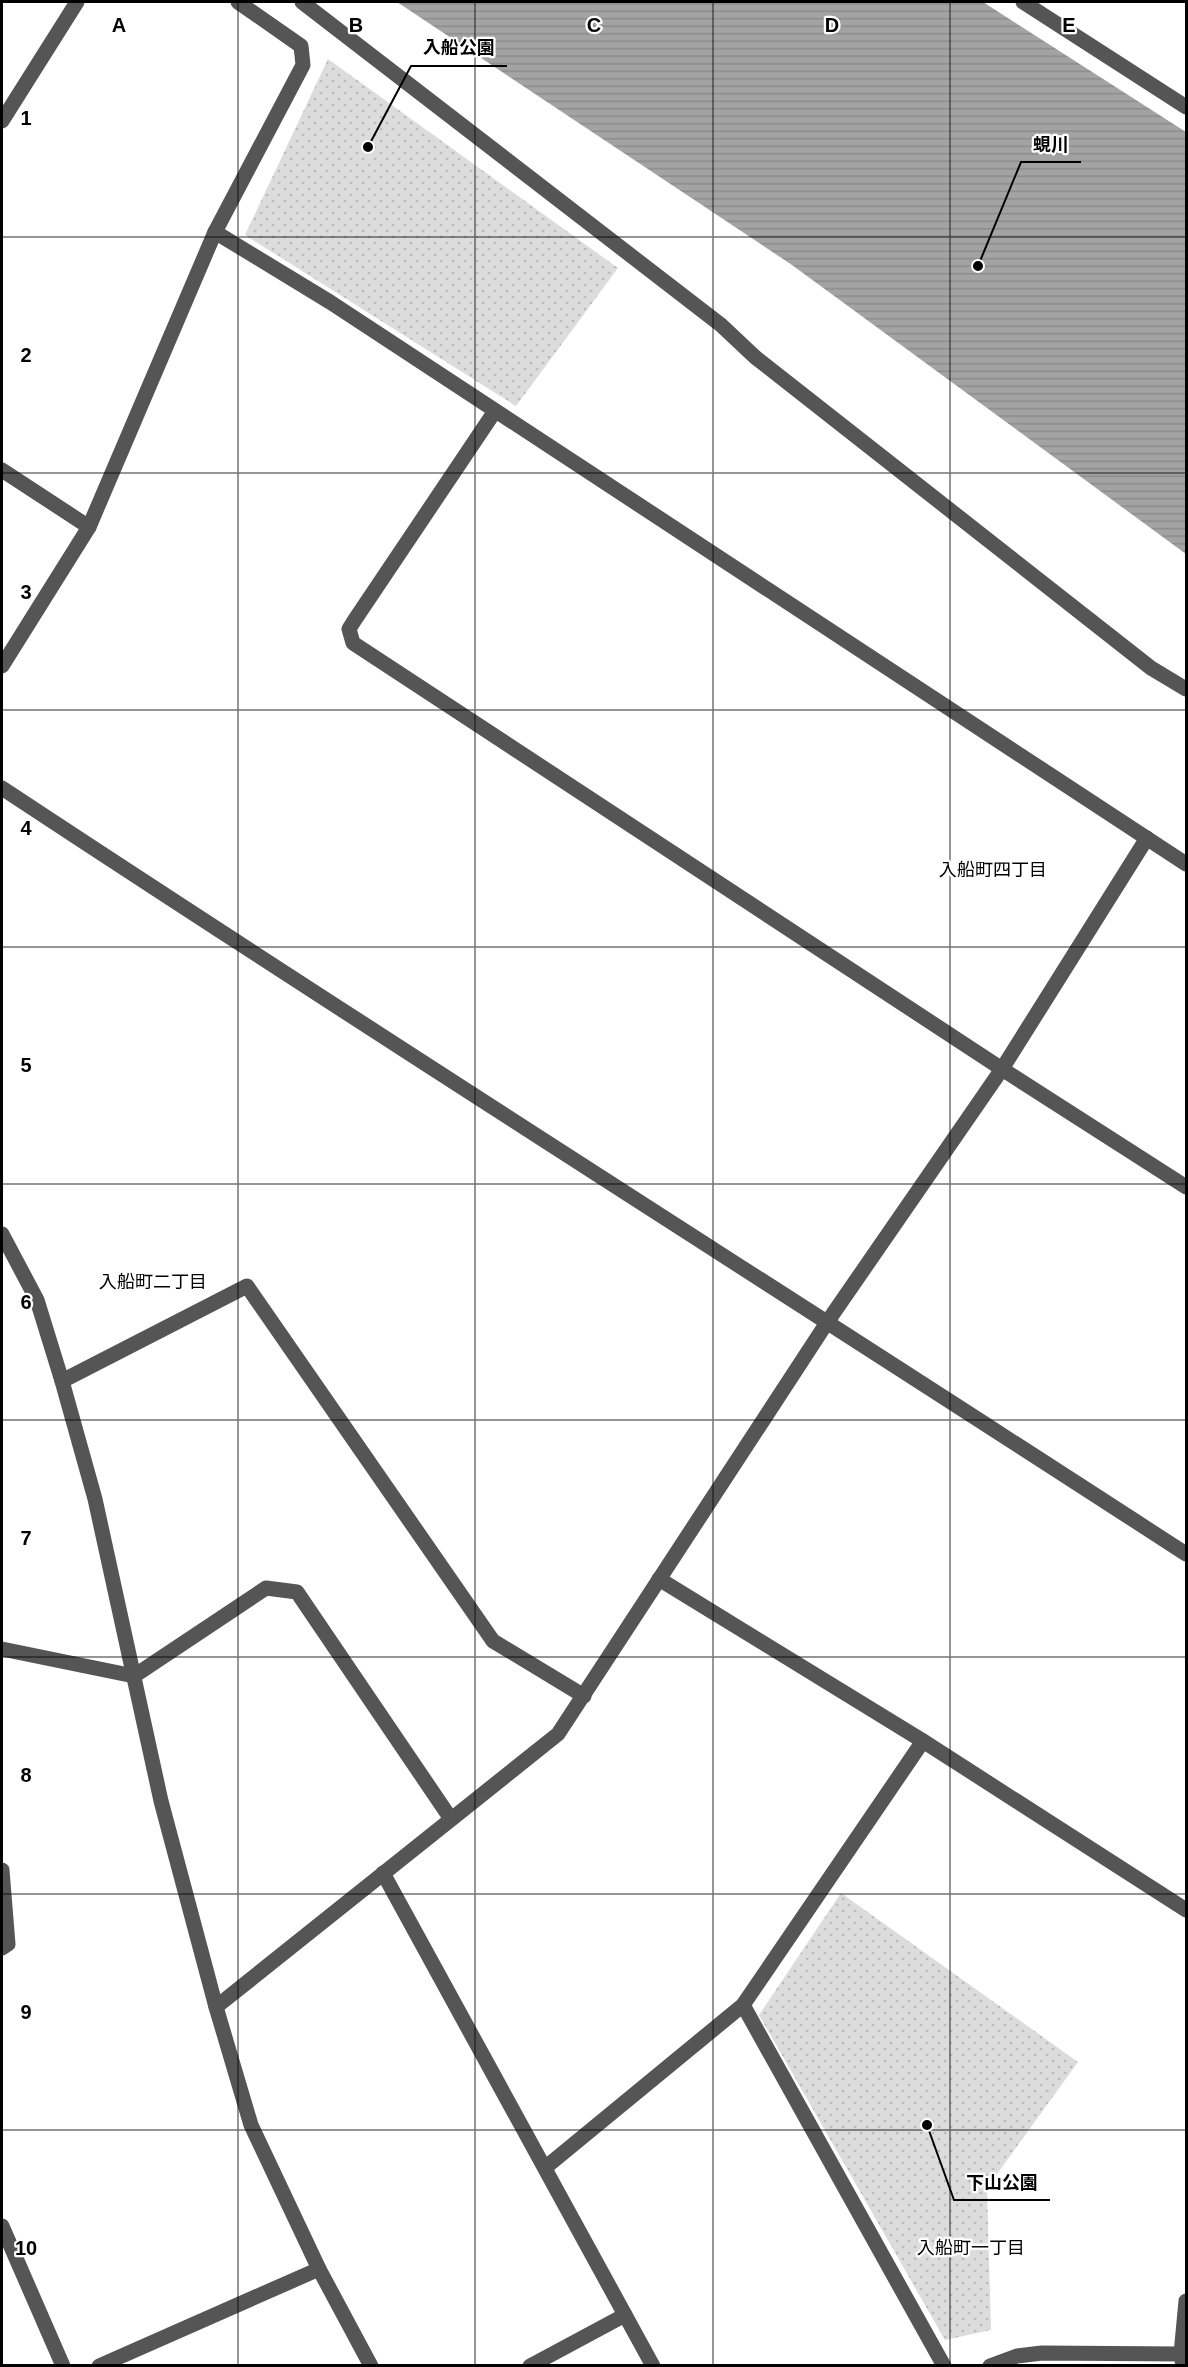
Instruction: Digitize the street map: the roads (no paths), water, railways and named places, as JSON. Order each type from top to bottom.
[{"type":"street","points":[[2,121],[77,2]]},
{"type":"street","points":[[2,666],[89,527],[215,232],[303,65],[301,46],[238,2]]},
{"type":"street","points":[[302,2],[721,326],[765,365],[1151,668],[1186,689]]},
{"type":"street","points":[[1023,2],[1186,107]]},
{"type":"street","points":[[215,232],[330,302],[1186,864]]},
{"type":"street","points":[[495,411],[354,621],[350,629],[353,643],[1002,1070],[1186,1187]]},
{"type":"street","points":[[2,470],[89,527]]},
{"type":"street","points":[[2,788],[168,898],[828,1321],[1186,1554]]},
{"type":"street","points":[[216,2007],[558,1734],[828,1321],[1002,1070],[1148,838]]},
{"type":"street","points":[[2,1234],[37,1300],[95,1499],[161,1801],[216,2007],[251,2125],[319,2268],[371,2366]]},
{"type":"street","points":[[62,1381],[247,1286],[493,1641],[584,1696]]},
{"type":"street","points":[[659,1579],[923,1741],[1186,1911]]},
{"type":"street","points":[[2,1649],[134,1676],[266,1588],[297,1592],[451,1819]]},
{"type":"street","points":[[546,2167],[743,2005],[923,1741]]},
{"type":"street","points":[[2,1870],[8,1944],[2,1948]]},
{"type":"street","points":[[382,1873],[546,2167],[653,2366]]},
{"type":"street","points":[[743,2005],[944,2366]]},
{"type":"street","points":[[2,2226],[63,2366]]},
{"type":"street","points":[[99,2366],[319,2268]]},
{"type":"street","points":[[990,2366],[1017,2356],[1042,2353],[1182,2360],[1186,2301]]},
{"type":"street","points":[[530,2366],[626,2315]]},
{"type":"place","name":"入船公園","points":[[368,147]]},
{"type":"place","name":"蜆川","points":[[978,266]]},
{"type":"place","name":"下山公園","points":[[927,2125]]},
{"type":"district","name":"入船町四丁目","points":[[993,870]]},
{"type":"district","name":"入船町二丁目","points":[[153,1282]]},
{"type":"district","name":"入船町一丁目","points":[[971,2248]]}]
